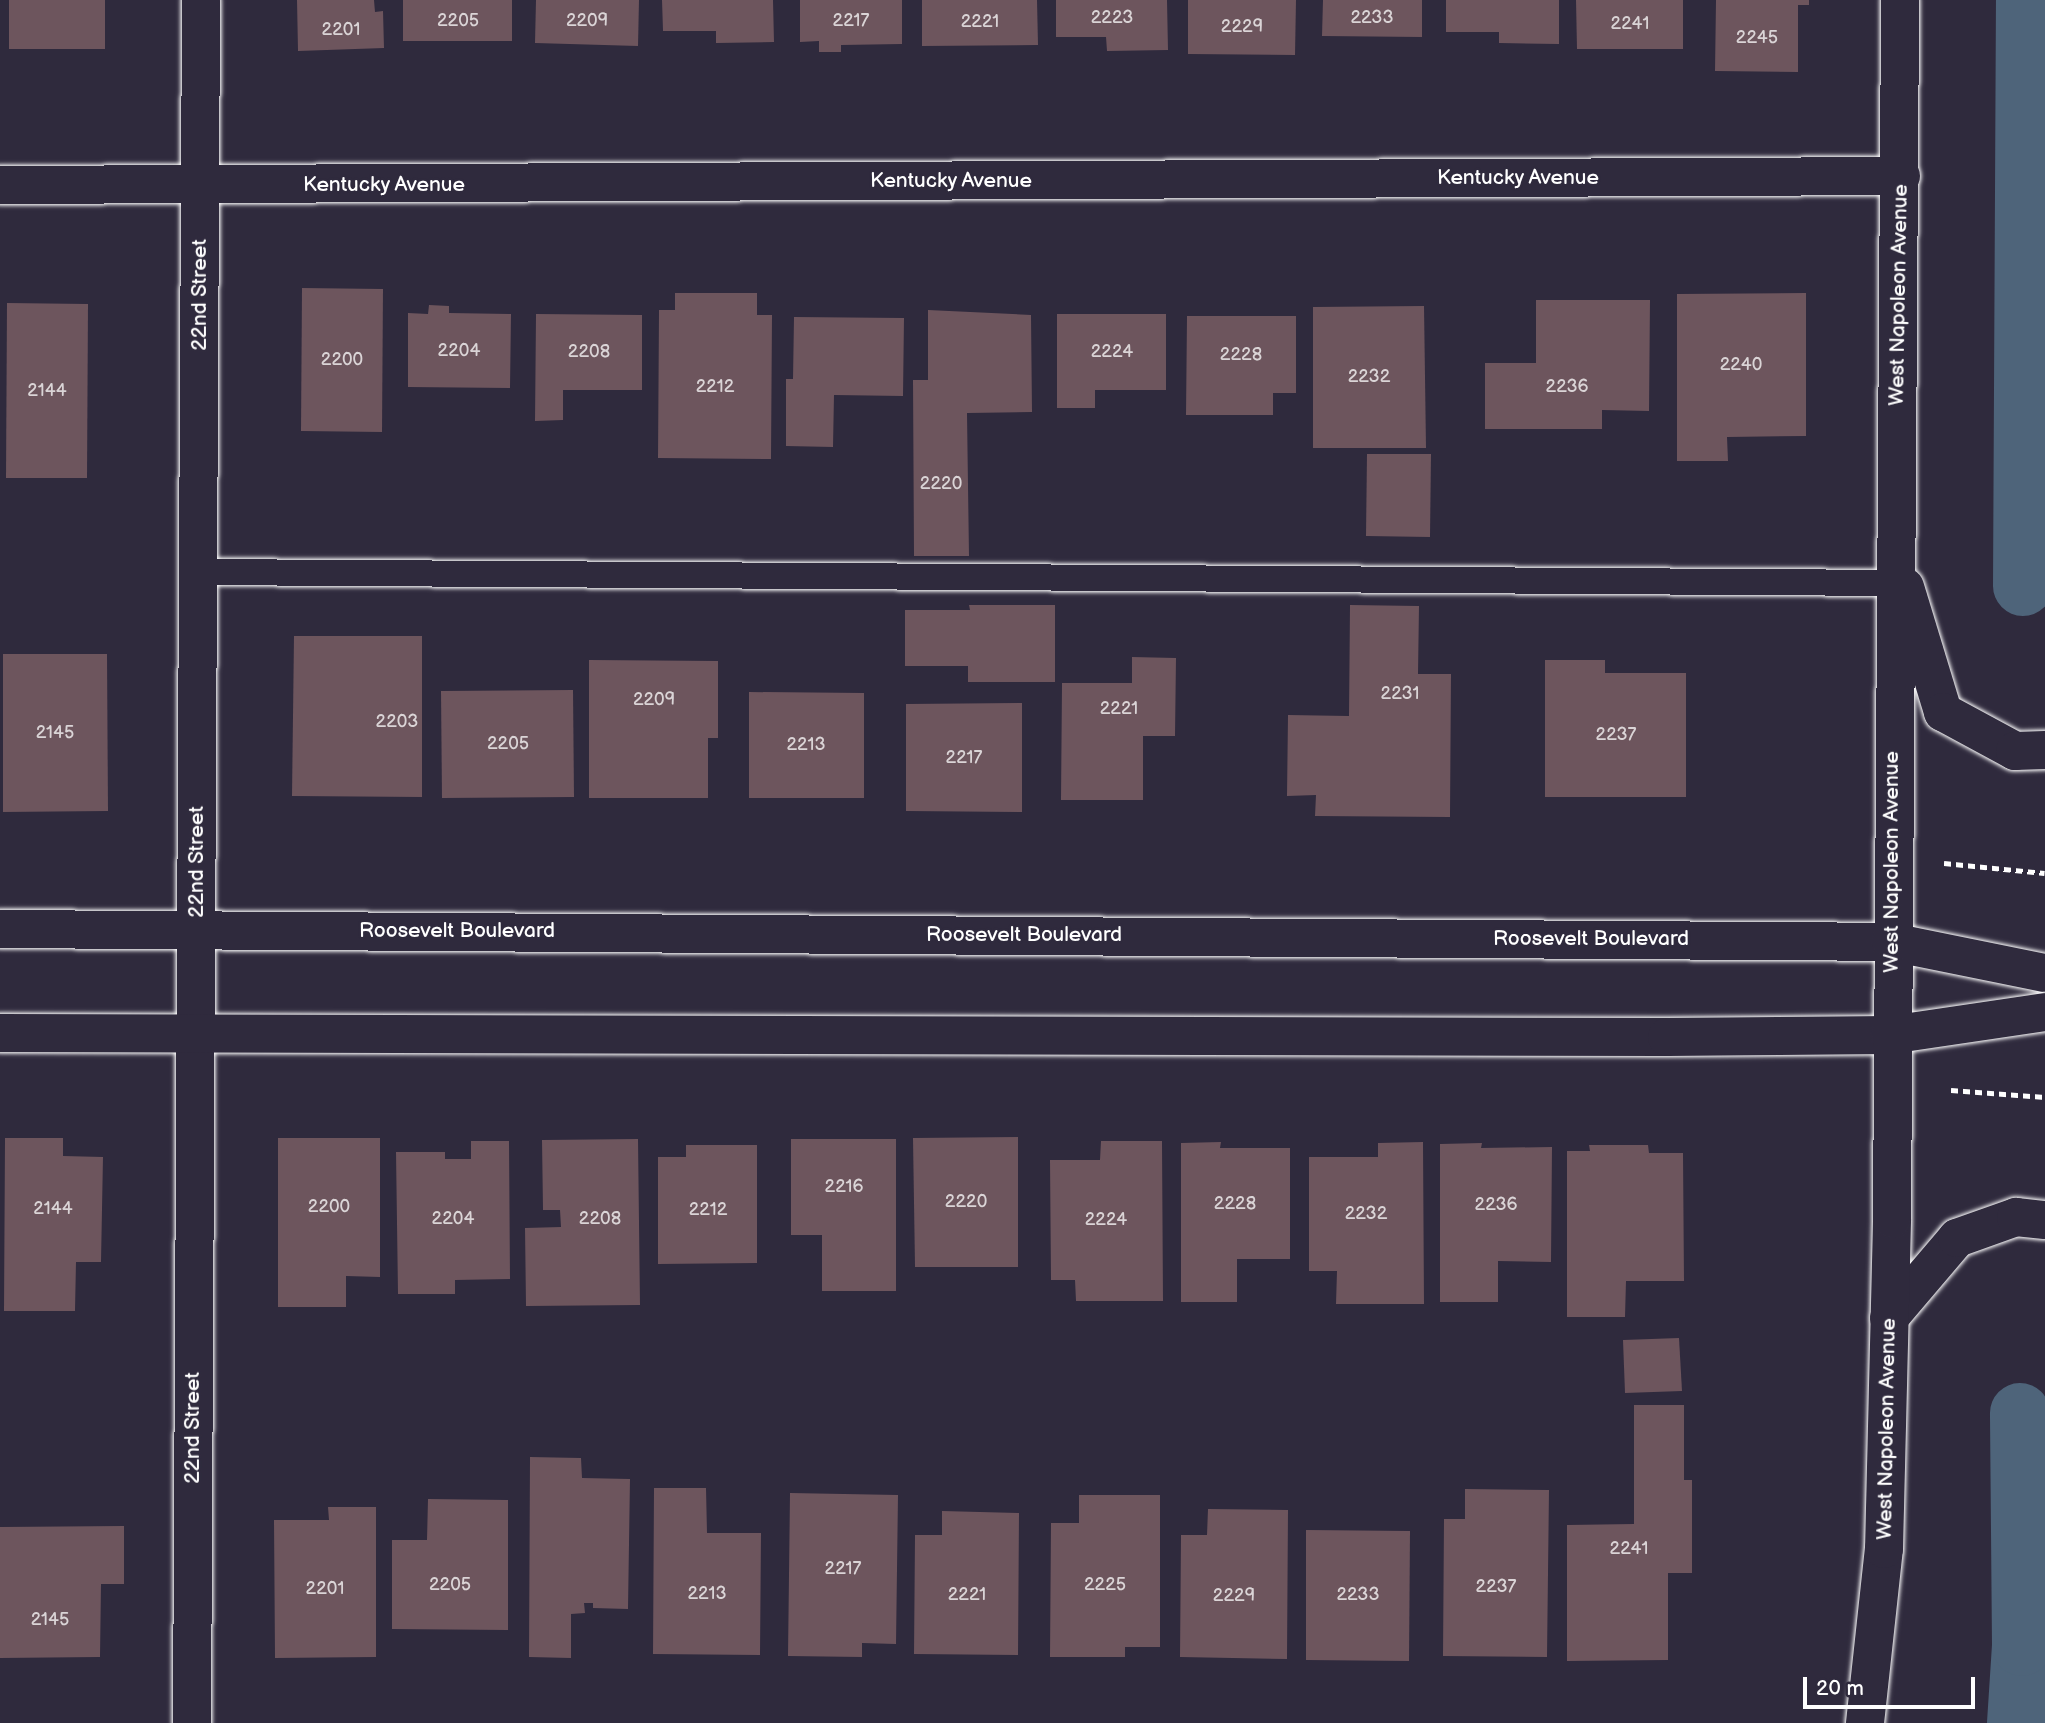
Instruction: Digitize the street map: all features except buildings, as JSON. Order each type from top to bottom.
[{"type":"street","name":"22nd Street","points":[[192,1723],[201,0]]},
{"type":"street","name":"West Napoleon Avenue","points":[[1865,1723],[1884,1549],[1889,1318],[1893,566],[1902,176],[1900,0]]},
{"type":"street","name":"Kentucky Avenue","points":[[0,185],[1902,176]]},
{"type":"street","points":[[1893,566],[1943,712],[2015,751],[2045,750]]},
{"type":"street","name":"Roosevelt Boulevard","points":[[0,929],[1891,942],[2045,973]]},
{"type":"street","points":[[0,1033],[1890,1035],[2045,1012]]},
{"type":"street","points":[[1889,1318],[1957,1238],[2016,1217],[2045,1220]]},
{"type":"lane","points":[[198,572],[1893,566]]},
{"type":"path","points":[[1932,861],[2045,873]]},
{"type":"path","points":[[1951,1090],[2045,1097]]},
{"type":"waterway","points":[[2023,586],[2026,0]]},
{"type":"waterway","points":[[2017,1723],[2022,1646],[2020,1413]]}]
